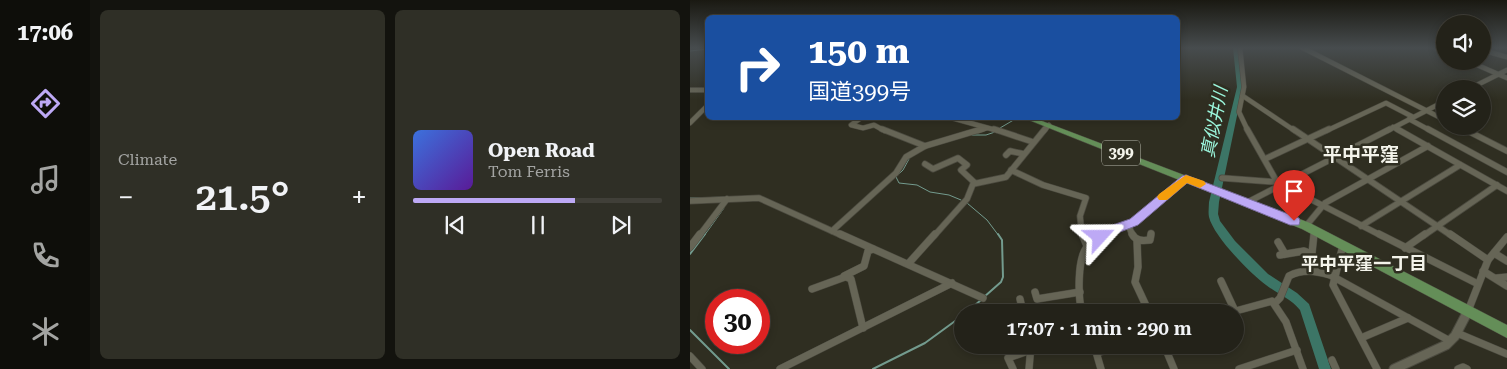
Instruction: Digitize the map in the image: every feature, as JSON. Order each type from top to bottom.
[{"type":"highway","name":"399","points":[[1033,120],[1310,228],[1507,332]]},
{"type":"street","points":[[1242,65],[1244,87],[1239,112],[1240,117],[1279,184]]},
{"type":"street","points":[[1337,65],[1436,115]]},
{"type":"street","points":[[1489,70],[1507,78]]},
{"type":"street","points":[[1487,80],[1507,70]]},
{"type":"street","points":[[690,90],[705,89]]},
{"type":"street","points":[[1243,96],[1488,260]]},
{"type":"street","points":[[1265,159],[1386,103],[1507,172]]},
{"type":"street","points":[[1241,201],[1436,105]]},
{"type":"street","points":[[690,123],[705,108]]},
{"type":"street","points":[[858,120],[851,125],[863,128],[874,125],[891,134],[925,146]]},
{"type":"street","points":[[959,120],[1033,142]]},
{"type":"street","points":[[908,264],[965,201],[971,186],[975,183],[1002,179],[1049,126]]},
{"type":"street","points":[[1393,127],[1507,191]]},
{"type":"street","points":[[832,231],[896,174],[908,155],[925,146],[987,128]]},
{"type":"street","points":[[1476,135],[1507,151]]},
{"type":"street","points":[[1316,271],[1312,254],[1310,228],[1322,206],[1428,146]]},
{"type":"street","points":[[1006,155],[1010,151],[1024,154]]},
{"type":"street","points":[[925,164],[933,169],[957,158],[967,165],[960,170],[975,183]]},
{"type":"street","points":[[1361,226],[1460,164]]},
{"type":"street","points":[[1011,170],[1039,184],[1086,198],[1080,218],[1082,235],[1087,246]]},
{"type":"street","points":[[1081,304],[1082,261],[1087,246],[1105,232],[1128,225],[1139,218],[1186,178]]},
{"type":"street","points":[[1222,178],[1279,184],[1478,284]]},
{"type":"street","points":[[1405,248],[1497,185]]},
{"type":"street","points":[[690,200],[759,198],[983,298]]},
{"type":"street","points":[[690,247],[727,199]]},
{"type":"street","points":[[1128,225],[1133,239],[1137,241],[1153,238]]},
{"type":"street","points":[[1394,369],[1434,352],[1450,342],[1468,311],[1488,260],[1507,237]]},
{"type":"street","points":[[1137,241],[1138,267],[1135,282],[1145,304]]},
{"type":"street","points":[[1278,242],[1282,254],[1304,251],[1312,254]]},
{"type":"street","points":[[1343,245],[1333,285],[1378,369]]},
{"type":"street","points":[[812,288],[845,276],[849,272],[864,266],[867,254],[873,249]]},
{"type":"street","points":[[1494,253],[1507,262]]},
{"type":"street","points":[[1275,303],[1287,278],[1292,274],[1316,271],[1334,277],[1450,342]]},
{"type":"street","points":[[1483,271],[1507,286]]},
{"type":"street","points":[[845,276],[851,279],[863,328]]},
{"type":"street","points":[[1492,276],[1500,279],[1507,277]]},
{"type":"street","points":[[1222,282],[1231,304]]},
{"type":"street","points":[[780,369],[952,283]]},
{"type":"street","points":[[1035,292],[1037,299],[1080,292]]},
{"type":"street","points":[[1020,298],[1021,304]]},
{"type":"street","points":[[1244,309],[1272,301],[1275,303],[1286,322],[1303,369]]},
{"type":"street","points":[[1361,338],[1408,318]]},
{"type":"street","points":[[1457,332],[1507,354]]},
{"type":"street","points":[[1239,369],[1297,350]]},
{"type":"street","points":[[1013,369],[1008,358],[1017,354]]},
{"type":"street","points":[[1029,369],[1031,354]]},
{"type":"street","points":[[1096,354],[1101,369]]},
{"type":"street","points":[[1168,354],[1174,369]]},
{"type":"street","points":[[690,356],[702,369]]},
{"type":"street","points":[[1332,360],[1336,369]]},
{"type":"street","points":[[1458,369],[1463,367],[1467,369]]},
{"type":"waterway","name":"真似井川","points":[[1238,65],[1240,87],[1214,202],[1214,218],[1224,235],[1257,271],[1270,282],[1297,299],[1305,308],[1325,369]]},
{"type":"waterway","points":[[1000,128],[1014,120]]},
{"type":"waterway","points":[[972,135],[986,135],[995,132]]},
{"type":"waterway","points":[[909,159],[903,170],[896,177],[899,183],[917,185],[930,192],[949,195],[961,200]]},
{"type":"waterway","points":[[690,198],[732,197]]},
{"type":"waterway","points":[[967,203],[987,220],[999,236]]},
{"type":"waterway","points":[[704,236],[724,208]]},
{"type":"waterway","points":[[690,254],[705,234]]},
{"type":"waterway","points":[[984,297],[1001,282],[1003,277],[1002,240],[998,234]]},
{"type":"waterway","points":[[976,304],[981,300]]},
{"type":"waterway","points":[[873,369],[925,343],[954,322]]},
{"type":"waterway","points":[[690,330],[729,369]]},
{"type":"slow traffic","points":[[1163,197],[1186,178],[1200,184]]},
{"type":"district","name":"平中平窪","points":[[1361,154]]},
{"type":"district","name":"平中平窪一丁目","points":[[1364,263]]},
{"type":"route","points":[[1100,237],[1105,232],[1129,225],[1143,216],[1152,206],[1186,178],[1294,221]]}]
